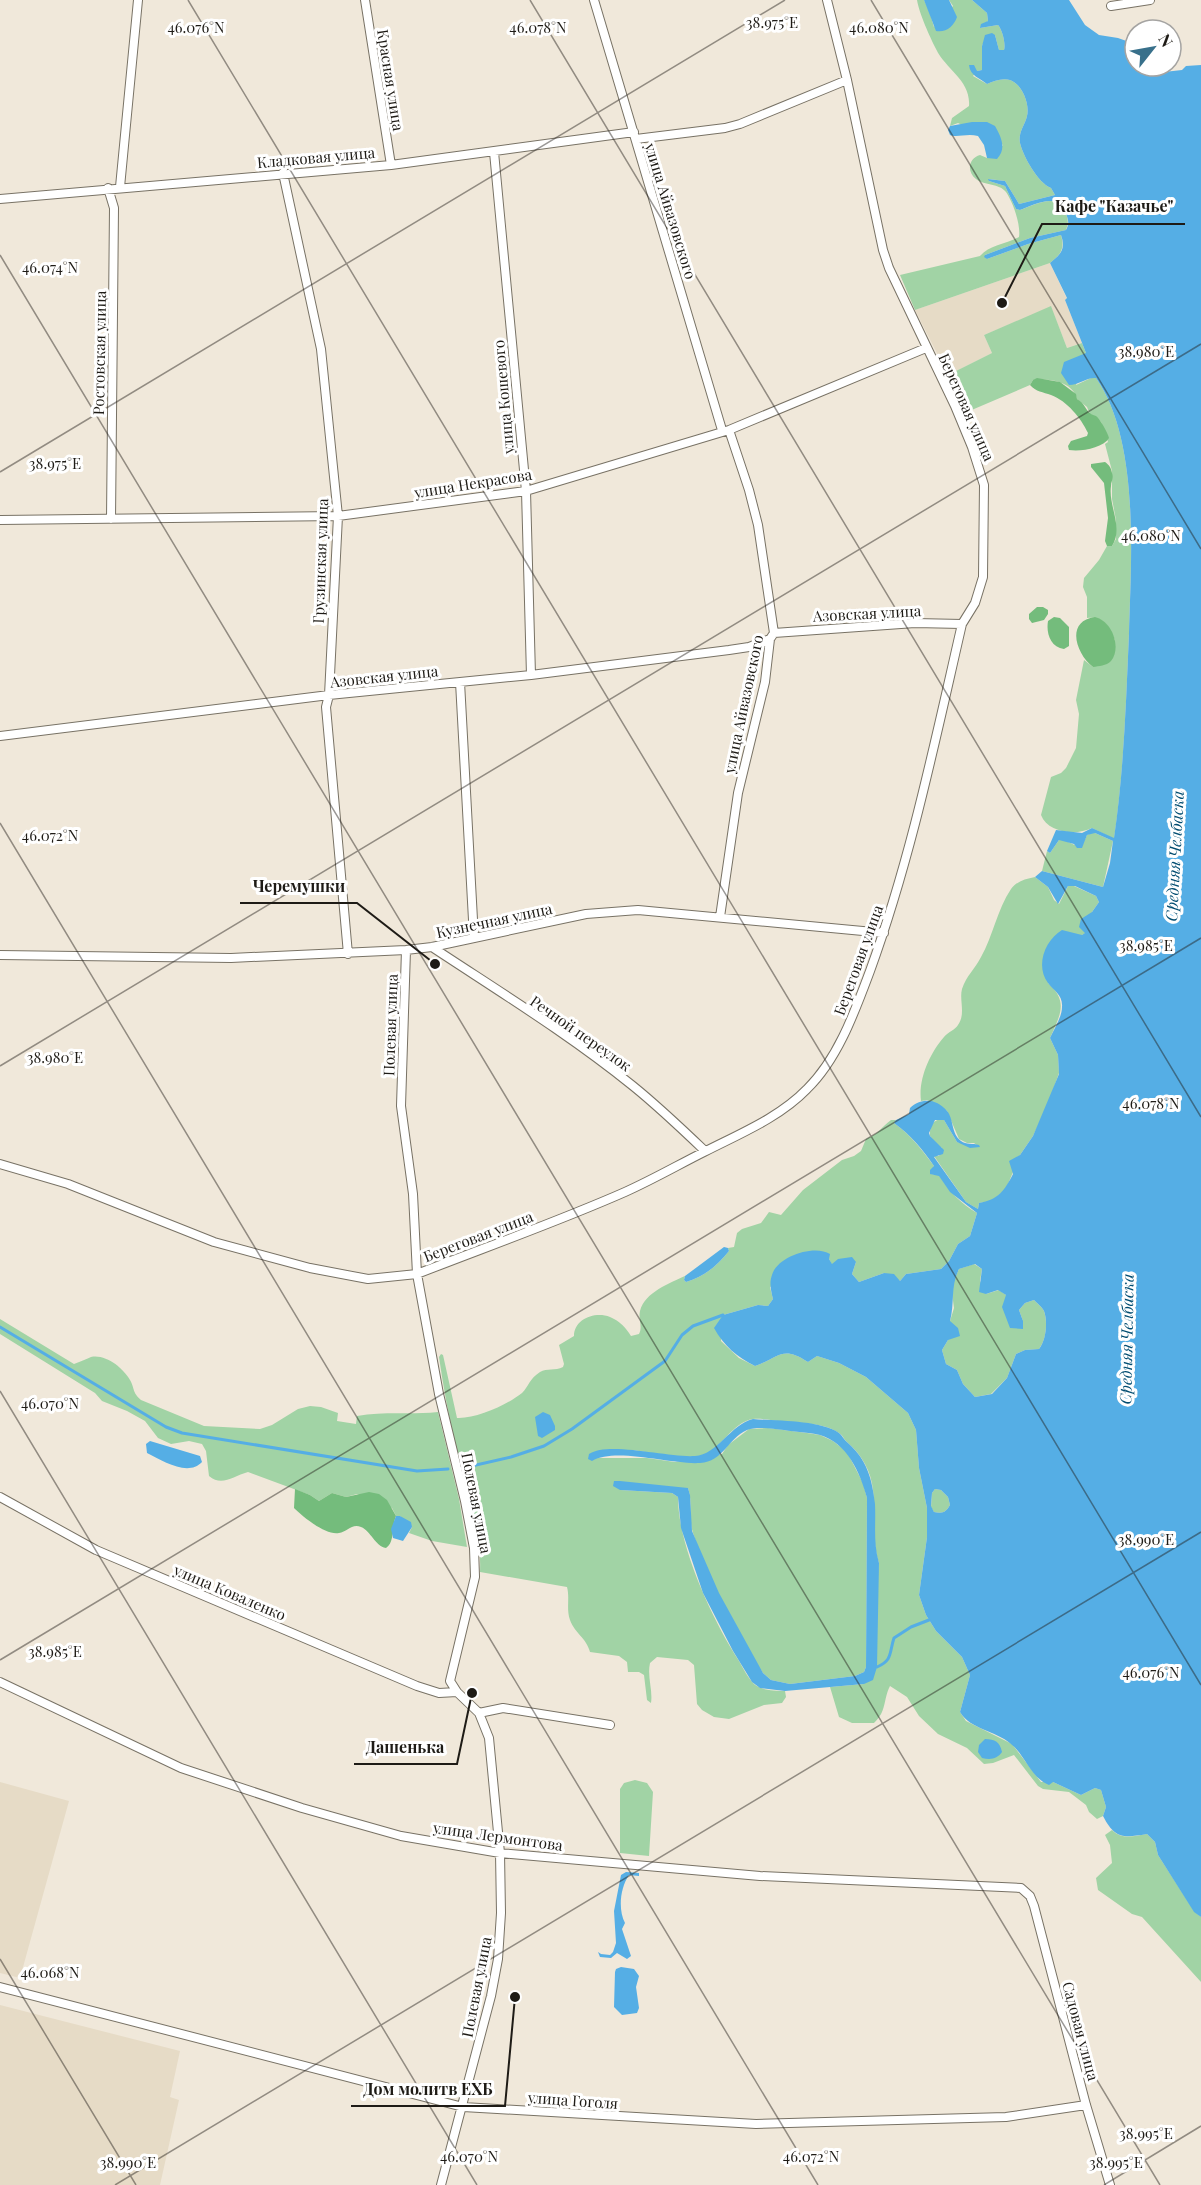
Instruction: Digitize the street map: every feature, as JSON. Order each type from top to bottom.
[{"type":"street","points":[[120,187],[138,0]]},
{"type":"street","name":"Красная улица","points":[[365,0],[391,165]]},
{"type":"street","name":"улица Айвазовского","points":[[594,0],[726,430],[755,510],[772,636],[765,682],[738,793],[720,917]]},
{"type":"street","name":"Береговая улица","points":[[0,1164],[68,1184],[214,1242],[310,1268],[368,1279],[417,1274],[627,1191],[745,1132],[788,1105],[819,1076],[846,1029],[862,994],[884,933],[920,806],[962,624],[975,603],[982,577],[984,485],[972,447],[955,406],[889,268],[883,250],[847,80],[826,0]]},
{"type":"street","points":[[1111,6],[1150,0]]},
{"type":"street","name":"Кладковая улица","points":[[0,199],[391,165],[634,136],[725,128],[847,80]]},
{"type":"street","name":"улица Кошевого","points":[[494,152],[526,491],[531,675]]},
{"type":"street","name":"Грузинская улица","points":[[283,173],[321,349],[338,516],[326,707],[348,954]]},
{"type":"street","name":"Ростовская улица","points":[[108,188],[114,208],[111,519]]},
{"type":"street","name":"улица Некрасова","points":[[0,520],[338,516],[526,491],[726,430],[926,348]]},
{"type":"street","name":"Азовская улица","points":[[0,736],[328,695],[531,675],[729,650],[748,647],[772,636],[915,623],[962,624]]},
{"type":"street","points":[[460,682],[474,938]]},
{"type":"street","name":"Кузнечная улица","points":[[0,955],[231,958],[348,954],[432,947],[556,920],[616,911],[656,910],[884,933]]},
{"type":"street","name":"Речной переулок","points":[[432,947],[570,1040],[632,1085],[705,1151]]},
{"type":"street","name":"Полевая улица","points":[[406,950],[401,1106],[413,1194],[417,1274],[439,1394],[474,1548],[475,1577],[450,1681],[457,1692],[479,1713],[489,1738],[500,1853],[501,1913],[498,1959],[463,2107],[441,2185]]},
{"type":"street","name":"улица Коваленко","points":[[0,1497],[107,1554],[417,1686],[439,1693],[457,1692]]},
{"type":"street","name":"улица Лермонтова","points":[[0,1682],[181,1768],[227,1785],[400,1836],[500,1853],[760,1876],[1021,1887]]},
{"type":"street","points":[[479,1713],[503,1708],[610,1725]]},
{"type":"street","name":"Садовая улица","points":[[1021,1887],[1030,1896],[1036,1913],[1086,2105],[1110,2185]]},
{"type":"street","name":"улица Гоголя","points":[[0,1987],[463,2107],[756,2124],[1006,2117],[1086,2105]]},
{"type":"shaded area","points":[[1050,263],[1067,299],[1065,300],[1082,343],[1067,348],[1051,307],[984,335],[992,353],[948,375],[915,310]]},
{"type":"shaded area","points":[[0,1782],[69,1801],[20,1978],[0,1973]]},
{"type":"shaded area","points":[[0,2005],[180,2051],[170,2097],[179,2100],[160,2185],[0,2185]]},
{"type":"green space","points":[[917,0],[924,0],[934,27],[953,6],[949,0],[972,0],[987,13],[988,21],[980,28],[998,25],[1004,41],[1004,50],[999,50],[995,35],[985,39],[982,46],[982,70],[977,71],[973,76],[987,84],[1010,80],[1021,90],[1028,111],[1020,135],[1020,143],[1036,175],[1051,188],[1055,195],[1019,204],[1005,181],[989,179],[989,181],[1005,186],[1016,209],[1020,210],[1039,203],[1057,202],[1065,211],[1068,223],[1066,230],[1030,238],[985,255],[987,259],[1061,235],[1063,244],[1061,251],[1050,263],[915,310],[900,275],[980,256],[993,247],[1019,237],[1016,214],[1006,192],[1000,187],[976,179],[970,169],[973,159],[980,155],[987,158],[1003,145],[958,123],[950,126],[952,118],[969,106],[969,97],[962,82],[936,49],[922,18]]},
{"type":"green space","points":[[1051,306],[1067,348],[1082,343],[1086,353],[1076,385],[1096,378],[1110,404],[1120,434],[1126,467],[1131,536],[1129,633],[1126,711],[1114,839],[1092,828],[1078,832],[1056,829],[1050,826],[1041,815],[1051,777],[1066,768],[1076,748],[1079,714],[1076,700],[1084,660],[1093,667],[1115,640],[1102,620],[1087,618],[1087,597],[1083,587],[1084,578],[1107,546],[1112,546],[1116,539],[1112,471],[1105,444],[1108,442],[1101,422],[1090,414],[1071,388],[1059,382],[1046,380],[1033,380],[1030,385],[967,412],[948,375],[992,353],[984,335]]},
{"type":"green space","points":[[1037,378],[1060,382],[1076,394],[1077,399],[1102,423],[1109,438],[1102,444],[1091,448],[1069,450],[1068,446],[1071,441],[1087,436],[1088,433],[1068,406],[1030,385]]},
{"type":"green space","points":[[1105,462],[1109,465],[1113,477],[1111,494],[1116,531],[1112,546],[1107,546],[1105,541],[1108,518],[1104,483],[1091,467],[1091,464]]},
{"type":"green space","points":[[1037,607],[1048,610],[1048,614],[1044,620],[1032,623],[1029,614]]},
{"type":"green space","points":[[1054,617],[1060,618],[1069,627],[1069,646],[1064,649],[1055,645],[1048,635],[1048,621]]},
{"type":"green space","points":[[1095,617],[1101,619],[1114,635],[1116,649],[1109,663],[1093,667],[1082,654],[1076,639],[1080,625]]},
{"type":"green space","points":[[1091,833],[1113,841],[1103,887],[1042,871],[1047,851],[1050,853],[1059,840],[1081,848],[1087,835]]},
{"type":"green space","points":[[1035,877],[1048,887],[1054,900],[1059,904],[1068,886],[1074,886],[1096,896],[1099,902],[1092,912],[1086,933],[1082,935],[1048,983],[1059,996],[1061,1009],[1050,1038],[1058,1055],[1059,1073],[1047,1107],[1033,1136],[1020,1155],[1006,1189],[992,1201],[979,1203],[978,1209],[966,1202],[934,1156],[939,1156],[942,1148],[930,1136],[931,1126],[937,1120],[944,1120],[957,1142],[979,1147],[974,1143],[967,1143],[959,1139],[947,1111],[927,1100],[921,1101],[921,1084],[934,1051],[960,1021],[962,989],[985,949],[1006,897],[1016,884]]},
{"type":"green space","points":[[891,1120],[896,1120],[894,1123],[911,1138],[934,1166],[931,1174],[939,1175],[956,1197],[977,1213],[970,1236],[958,1244],[949,1261],[941,1269],[906,1274],[900,1281],[884,1273],[859,1282],[852,1274],[856,1262],[832,1265],[829,1259],[770,1287],[773,1299],[768,1306],[758,1305],[723,1315],[721,1341],[739,1358],[755,1366],[786,1353],[808,1362],[817,1356],[839,1363],[866,1377],[908,1413],[916,1430],[919,1468],[927,1508],[927,1537],[919,1595],[926,1615],[936,1631],[962,1657],[970,1675],[960,1712],[966,1721],[1012,1744],[1041,1782],[1053,1782],[1081,1795],[1095,1788],[1101,1790],[1106,1807],[1103,1816],[1097,1819],[1089,1812],[1086,1805],[1069,1792],[1043,1789],[1038,1786],[1014,1755],[984,1764],[967,1748],[938,1734],[919,1716],[907,1697],[890,1686],[883,1710],[874,1723],[852,1723],[839,1717],[830,1687],[864,1684],[879,1563],[874,1536],[874,1499],[870,1476],[858,1453],[842,1435],[827,1427],[753,1419],[739,1425],[715,1448],[701,1456],[682,1458],[624,1450],[597,1458],[647,1458],[675,1462],[722,1454],[728,1445],[749,1429],[768,1428],[820,1435],[833,1441],[847,1452],[863,1483],[867,1498],[866,1667],[864,1672],[855,1676],[790,1684],[771,1680],[763,1673],[724,1605],[699,1550],[691,1522],[688,1488],[620,1490],[672,1493],[678,1497],[690,1559],[718,1625],[754,1684],[773,1691],[785,1691],[786,1697],[782,1703],[764,1705],[729,1719],[714,1717],[697,1704],[694,1665],[688,1660],[657,1657],[650,1663],[649,1668],[651,1703],[647,1700],[644,1675],[639,1672],[628,1672],[627,1662],[619,1656],[590,1652],[570,1620],[567,1587],[480,1572],[476,1521],[454,1439],[439,1357],[441,1354],[457,1418],[465,1418],[482,1414],[508,1402],[522,1393],[540,1372],[563,1367],[559,1345],[574,1336],[578,1325],[586,1318],[604,1315],[617,1321],[631,1336],[639,1334],[640,1311],[652,1293],[685,1276],[686,1282],[710,1270],[729,1251],[728,1248],[734,1247],[737,1233],[761,1223],[769,1212],[781,1215],[803,1190],[842,1160],[861,1151],[866,1139],[877,1133]]},
{"type":"green space","points":[[974,1264],[982,1269],[980,1281],[986,1294],[999,1290],[1006,1295],[1023,1321],[1019,1310],[1025,1303],[1034,1300],[1044,1311],[1046,1326],[1045,1336],[1039,1349],[1025,1350],[1016,1354],[1007,1378],[991,1394],[975,1397],[963,1384],[957,1370],[946,1364],[942,1350],[948,1340],[954,1308],[952,1293],[954,1280],[959,1269]]},
{"type":"green space","points":[[0,1319],[74,1364],[91,1357],[108,1360],[127,1375],[135,1393],[141,1400],[204,1426],[260,1429],[272,1425],[298,1409],[310,1406],[338,1413],[337,1421],[356,1424],[357,1416],[438,1412],[459,1499],[467,1547],[432,1541],[409,1533],[412,1527],[400,1516],[396,1516],[392,1508],[357,1494],[346,1497],[332,1493],[319,1501],[310,1495],[248,1472],[228,1480],[218,1481],[209,1476],[206,1451],[202,1444],[189,1441],[171,1444],[158,1438],[145,1421],[102,1401],[95,1393],[0,1334]]},
{"type":"green space","points":[[295,1489],[319,1501],[332,1493],[346,1497],[369,1492],[379,1494],[387,1500],[396,1516],[389,1545],[386,1548],[382,1547],[368,1532],[358,1526],[334,1533],[315,1525],[294,1508]]},
{"type":"green space","points":[[935,1489],[941,1490],[948,1497],[950,1505],[944,1512],[934,1512],[931,1507],[932,1493]]},
{"type":"green space","points":[[635,1780],[647,1783],[653,1792],[649,1856],[620,1853],[620,1789],[624,1783]]},
{"type":"green space","points":[[1112,1830],[1124,1836],[1147,1834],[1155,1842],[1158,1855],[1194,1911],[1201,1917],[1201,1982],[1142,1917],[1132,1914],[1098,1890],[1096,1878],[1112,1863],[1110,1845],[1105,1835]]},
{"type":"water","points":[[924,0],[949,0],[957,17],[952,26],[943,31],[936,31]]},
{"type":"water","name":"Средняя Челбаска","points":[[972,0],[1069,0],[1085,25],[1099,35],[1123,40],[1123,78],[1183,78],[1183,69],[1186,66],[1201,65],[1201,1917],[1194,1912],[1158,1855],[1155,1842],[1147,1834],[1120,1835],[1107,1824],[1103,1816],[1106,1807],[1101,1790],[1095,1788],[1081,1795],[1053,1782],[1049,1785],[1037,1777],[1021,1754],[1005,1739],[970,1723],[960,1712],[970,1675],[962,1657],[936,1631],[926,1615],[919,1595],[927,1537],[927,1508],[919,1468],[916,1430],[908,1413],[866,1377],[839,1363],[817,1356],[808,1362],[786,1353],[755,1366],[732,1350],[714,1328],[723,1315],[758,1305],[768,1306],[773,1299],[771,1281],[775,1268],[789,1257],[806,1251],[823,1251],[830,1254],[829,1259],[832,1264],[838,1259],[852,1257],[856,1262],[852,1274],[859,1282],[884,1273],[894,1274],[900,1281],[906,1274],[941,1269],[949,1261],[958,1244],[970,1236],[977,1213],[950,1192],[939,1176],[930,1174],[934,1166],[930,1160],[894,1123],[909,1114],[910,1108],[919,1102],[933,1102],[943,1107],[949,1114],[958,1138],[963,1142],[980,1147],[970,1148],[957,1142],[944,1120],[935,1120],[929,1133],[944,1150],[943,1154],[934,1157],[966,1202],[978,1209],[979,1203],[996,1197],[1004,1189],[1013,1174],[1009,1161],[1020,1155],[1033,1136],[1059,1074],[1058,1055],[1050,1038],[1061,1015],[1062,1003],[1060,996],[1044,976],[1042,961],[1044,954],[1051,940],[1062,930],[1082,935],[1085,933],[1079,927],[1081,919],[1092,912],[1099,902],[1096,896],[1075,886],[1068,886],[1058,904],[1048,887],[1035,877],[1042,871],[1103,887],[1110,863],[1113,841],[1095,833],[1087,835],[1082,848],[1059,840],[1050,853],[1047,851],[1056,830],[1082,833],[1092,828],[1114,838],[1126,710],[1129,633],[1131,536],[1126,467],[1120,434],[1110,404],[1096,378],[1069,385],[1061,373],[1064,362],[1086,353],[1065,300],[1067,298],[1050,263],[1062,251],[1061,235],[987,259],[984,257],[1030,238],[1066,230],[1068,223],[1065,211],[1057,202],[1045,201],[1020,210],[1016,209],[1005,186],[988,179],[1005,181],[1019,204],[1055,195],[1051,188],[1036,175],[1020,143],[1020,135],[1028,111],[1021,90],[1014,82],[1007,79],[987,84],[970,69],[969,65],[974,65],[977,71],[982,70],[982,46],[985,35],[992,33],[995,35],[999,50],[1004,50],[1003,37],[998,25],[980,28],[981,24],[988,21],[987,13]],"holes":[[[975,1264],[982,1269],[979,1292],[986,1294],[998,1290],[1006,1295],[1002,1307],[1010,1328],[1023,1329],[1019,1310],[1025,1303],[1034,1300],[1044,1311],[1046,1325],[1045,1336],[1039,1349],[1025,1350],[1016,1354],[1007,1378],[992,1394],[975,1397],[963,1384],[957,1370],[946,1364],[942,1350],[948,1340],[960,1336],[958,1328],[950,1321],[959,1269]],[[935,1489],[941,1490],[948,1497],[950,1505],[944,1512],[934,1512],[931,1506],[932,1493]]]},
{"type":"water","points":[[987,122],[995,126],[1001,138],[1002,147],[997,159],[987,158],[984,145],[978,136],[950,135],[948,130],[950,126]]},
{"type":"water","points":[[724,1247],[729,1251],[715,1266],[699,1277],[686,1282],[684,1280],[685,1276]]},
{"type":"water","points":[[543,1412],[550,1415],[555,1430],[542,1438],[538,1436],[535,1417]]},
{"type":"water","points":[[753,1419],[798,1422],[831,1429],[840,1434],[854,1449],[868,1470],[875,1504],[875,1541],[879,1563],[877,1667],[873,1680],[864,1684],[785,1691],[760,1688],[752,1682],[703,1593],[681,1528],[678,1497],[672,1493],[620,1490],[613,1486],[614,1481],[620,1481],[688,1488],[692,1531],[719,1593],[763,1673],[771,1680],[790,1684],[855,1676],[864,1672],[866,1667],[867,1498],[856,1469],[838,1445],[820,1435],[756,1428],[740,1434],[720,1454],[708,1462],[688,1463],[629,1456],[602,1457],[592,1461],[588,1459],[589,1454],[598,1450],[610,1449],[695,1456],[710,1450],[738,1427]]},
{"type":"water","points":[[150,1441],[200,1456],[202,1462],[190,1468],[175,1466],[147,1453],[146,1444]]},
{"type":"water","points":[[396,1516],[411,1522],[412,1527],[403,1541],[393,1538],[391,1529]]},
{"type":"water","points":[[985,1739],[994,1740],[1000,1746],[1002,1752],[996,1758],[982,1758],[978,1752],[979,1745]]},
{"type":"water","points":[[626,1872],[639,1873],[639,1876],[629,1875],[621,1899],[621,1912],[625,1923],[622,1929],[631,1956],[627,1959],[617,1953],[611,1958],[600,1957],[598,1952],[610,1955],[616,1943],[614,1911],[621,1875]]},
{"type":"water","points":[[621,1967],[634,1969],[639,1976],[636,1987],[639,2008],[637,2013],[622,2015],[614,2007],[615,1972]]},
{"type":"waterway","points":[[463,1468],[511,1457],[544,1446],[572,1429],[665,1361],[682,1335],[693,1326],[723,1315]]},
{"type":"waterway","points":[[0,1327],[166,1427],[182,1433],[417,1471],[448,1469]]},
{"type":"waterway","points":[[877,1667],[888,1659],[894,1638],[911,1627],[929,1620]]},
{"type":"place","name":"Кафе \"Казачье\"","points":[[1002,303]]},
{"type":"place","name":"Черемушки","points":[[435,964]]},
{"type":"place","name":"Дашенька","points":[[472,1693]]},
{"type":"place","name":"Дом молитв ЕХБ","points":[[515,1997]]}]
